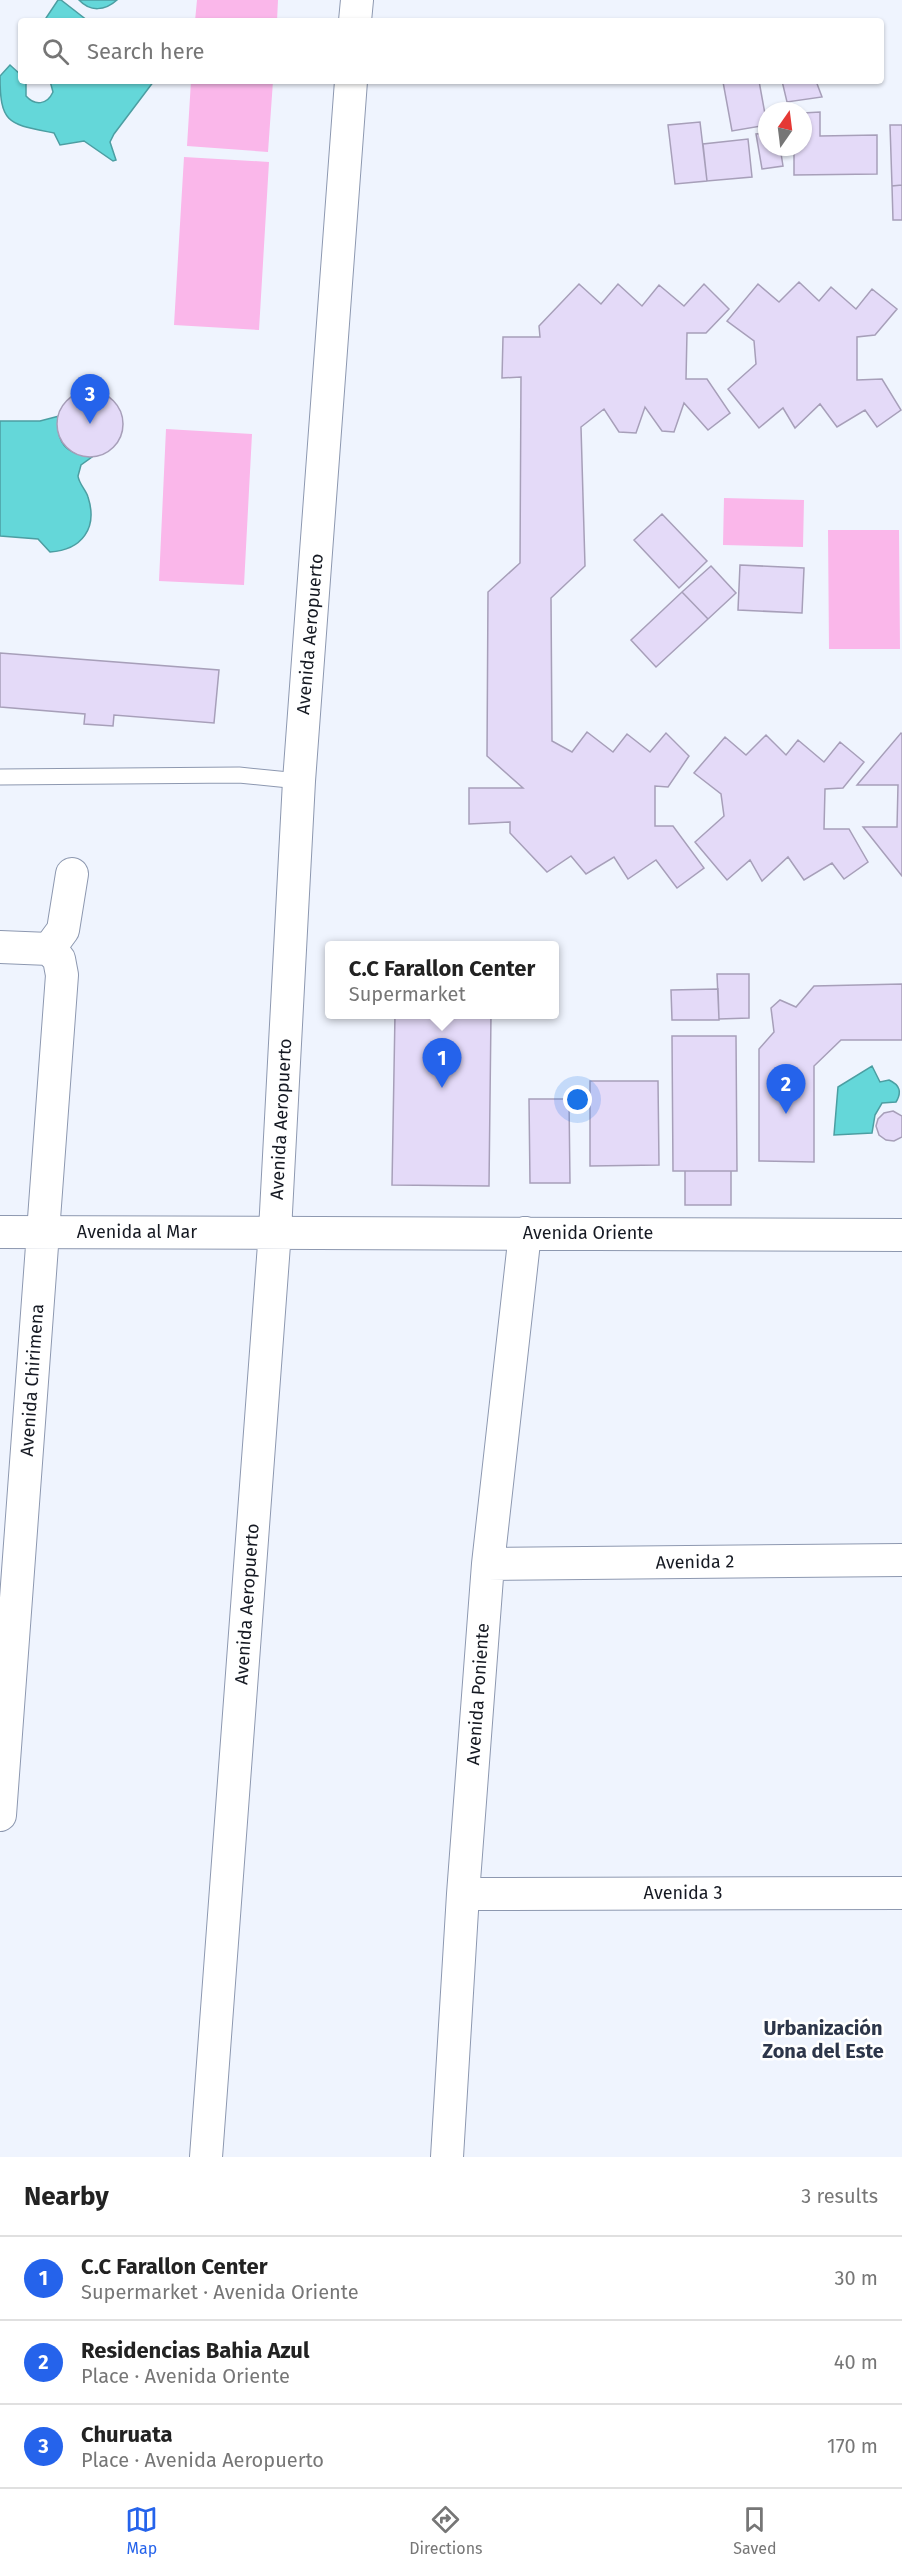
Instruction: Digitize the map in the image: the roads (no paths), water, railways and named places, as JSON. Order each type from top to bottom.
[{"type":"street","points":[[356,18],[357,0]]},
{"type":"street","name":"Avenida Aeropuerto","points":[[206,2157],[275,1231],[299,781],[351,84]]},
{"type":"street","points":[[0,947],[49,949],[63,930],[72,874]]},
{"type":"street","name":"Avenida Chirimena","points":[[0,1815],[12,1511],[50,1170],[62,975],[59,959],[49,949]]},
{"type":"street","name":"Avenida al Mar","points":[[0,1232],[275,1231]]},
{"type":"street","name":"Avenida Oriente","points":[[275,1231],[902,1235]]},
{"type":"street","name":"Avenida Poniente","points":[[447,2157],[463,1894],[488,1564],[525,1233]]},
{"type":"street","name":"Avenida 2","points":[[488,1564],[902,1560]]},
{"type":"street","name":"Avenida 3","points":[[463,1894],[902,1893]]},
{"type":"lane","points":[[0,777],[239,775],[299,781]]},
{"type":"water","points":[[58,0],[61,0],[84,18],[46,18]]},
{"type":"water","points":[[79,0],[117,0],[98,9],[88,7]]},
{"type":"water","points":[[10,65],[18,72],[18,84],[26,84],[26,96],[37,103],[48,100],[53,92],[51,84],[152,84],[114,134],[110,142],[116,160],[113,161],[84,141],[60,145],[54,133],[27,127],[10,120],[2,104],[0,76]]},
{"type":"water","points":[[59,416],[59,433],[64,445],[75,453],[92,457],[81,465],[78,476],[88,497],[91,518],[85,535],[79,542],[71,547],[50,552],[38,539],[0,536],[0,421],[40,421]]},
{"type":"water","points":[[872,1066],[880,1082],[889,1080],[898,1087],[899,1095],[896,1102],[882,1103],[875,1115],[872,1133],[834,1135],[838,1087]]},
{"type":"place","name":"Churuata","points":[[90,424]]},
{"type":"place","name":"C.C Farallon Center","points":[[442,1088]]},
{"type":"place","name":"Residencias Bahia Azul","points":[[786,1114]]},
{"type":"district","name":"Urbanización Zona del Este","points":[[823,2040]]}]
